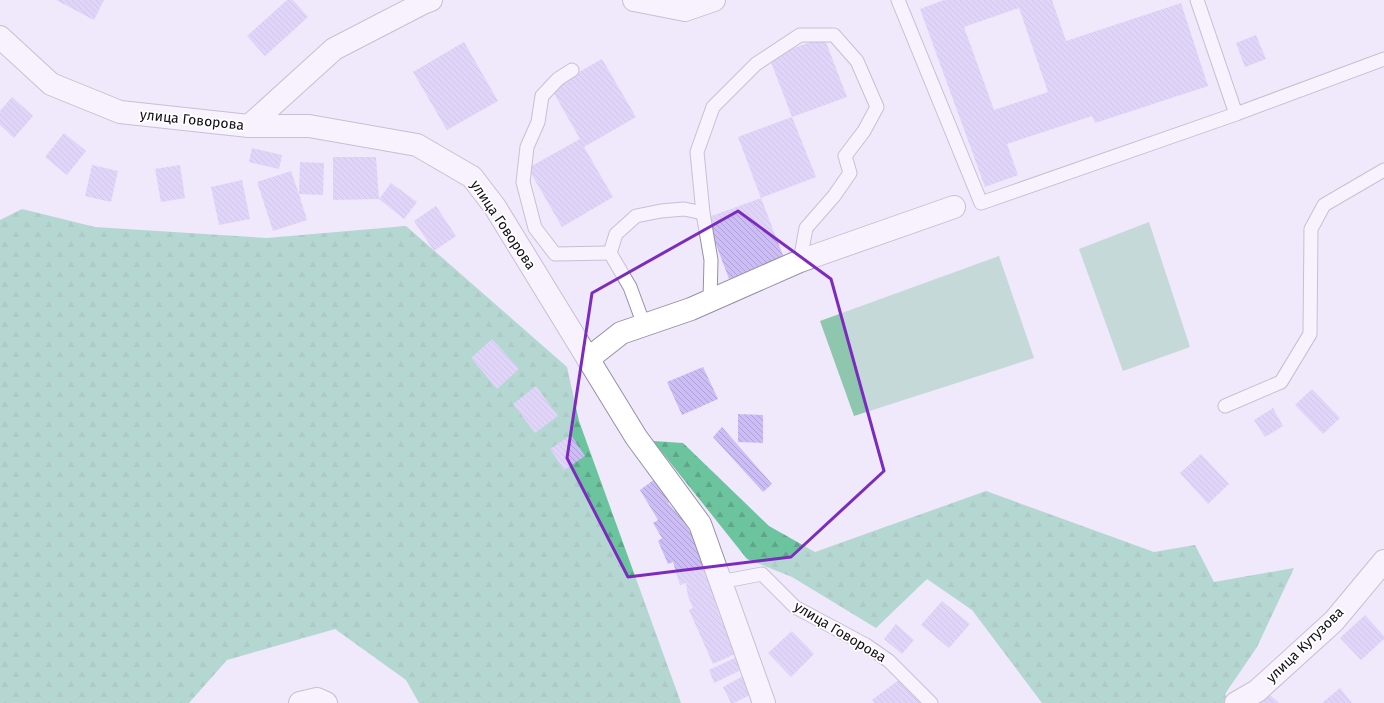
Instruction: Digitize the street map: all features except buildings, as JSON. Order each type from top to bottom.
[{"type":"street","points":[[249,126],[334,49],[431,0]]},
{"type":"street","points":[[634,0],[685,10],[714,0]]},
{"type":"street","name":"улица Говорова","points":[[0,38],[52,84],[120,112],[249,126],[309,126],[417,145],[472,177],[495,207],[636,437],[700,524],[764,703]]},
{"type":"street","points":[[588,359],[621,333],[691,309],[800,261],[954,207]]},
{"type":"street","name":"улица Кутузова","points":[[1236,703],[1257,691],[1334,621],[1384,560]]},
{"type":"street","points":[[300,703],[317,699],[326,703]]},
{"type":"lane","points":[[898,0],[981,202],[1236,114],[1384,59]]},
{"type":"lane","points":[[1197,0],[1236,114]]},
{"type":"lane","points":[[710,300],[711,260],[703,213],[697,152],[712,107],[756,64],[800,35],[834,35],[857,61],[877,107],[864,131],[845,156],[850,173],[834,196],[806,228],[800,261]]},
{"type":"lane","points":[[572,70],[558,79],[542,96],[538,122],[527,147],[523,182],[535,228],[555,254],[610,253]]},
{"type":"lane","points":[[1225,406],[1281,382],[1310,334],[1311,229],[1324,205],[1384,170]]},
{"type":"lane","points":[[644,325],[630,287],[610,253],[616,234],[636,216],[684,209],[703,213]]},
{"type":"lane","name":"улица Говорова","points":[[720,582],[762,574],[795,607],[866,645],[889,661],[931,703]]},
{"type":"highlighted area","points":[[738,211],[831,279],[884,471],[791,557],[628,577],[567,458],[592,293]]},
{"type":"green space","points":[[22,209],[95,227],[267,238],[406,226],[567,367],[579,421],[681,703],[419,703],[406,680],[335,629],[227,660],[189,703],[0,703],[0,220]]},
{"type":"green space","points":[[1149,222],[1190,347],[1123,371],[1079,249]]},
{"type":"green space","points":[[999,256],[1034,358],[854,416],[820,321]]},
{"type":"green space","points":[[653,441],[683,443],[769,526],[815,552],[986,491],[1154,552],[1195,545],[1214,582],[1294,568],[1257,647],[1225,694],[1228,703],[1042,703],[972,610],[927,579],[876,628],[792,577],[747,559]]}]
